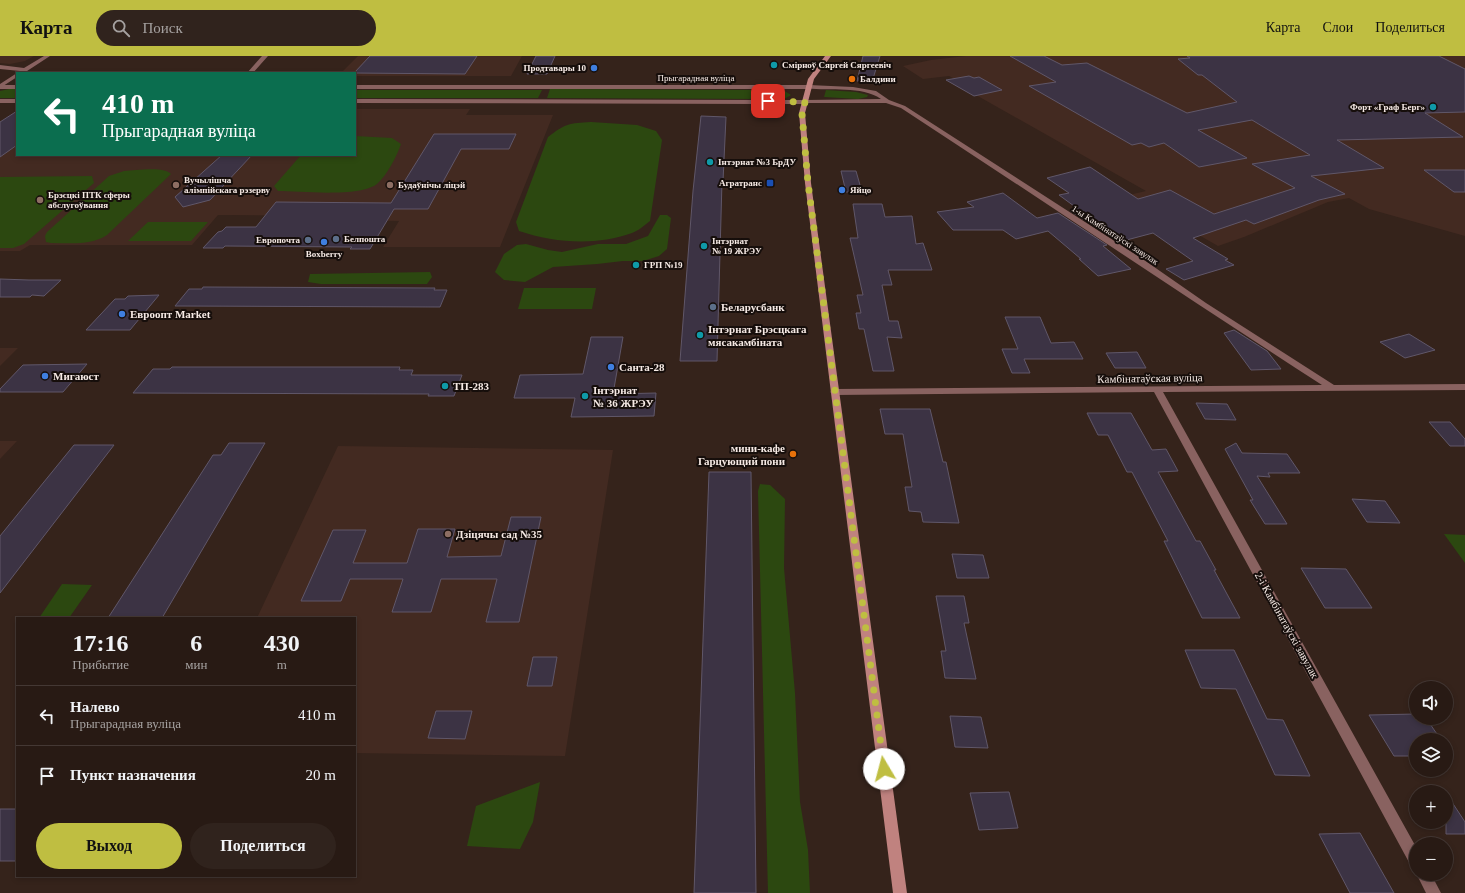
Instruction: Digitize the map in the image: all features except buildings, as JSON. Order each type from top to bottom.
[{"type":"main road","points":[[828,56],[811,79],[802,114],[808,183],[900,893]]},
{"type":"street","points":[[0,67],[22,71],[47,56]]},
{"type":"street","points":[[251,72],[265,56]]},
{"type":"street","points":[[0,86],[16,76]]},
{"type":"street","points":[[0,86],[16,87]]},
{"type":"street","name":"Прыгарадная вуліца","points":[[356,87],[809,87],[853,89],[876,93],[886,101]]},
{"type":"street","points":[[0,101],[16,101]]},
{"type":"street","points":[[356,101],[886,101]]},
{"type":"street","name":"1-ы Камбінатаўскі завулак","points":[[886,101],[903,106],[916,114],[1144,264],[1203,305],[1331,387]]},
{"type":"street","name":"Камбінатаўская вуліца","points":[[835,392],[1465,387]]},
{"type":"street","name":"2-і Камбінатаўскі завулак","points":[[1157,390],[1409,848]]},
{"type":"street","points":[[1427,881],[1434,893]]},
{"type":"shaded area","points":[[0,56],[34,56],[25,61],[10,64],[0,63]]},
{"type":"shaded area","points":[[358,56],[522,56],[511,76],[356,76],[356,72],[342,72]]},
{"type":"shaded area","points":[[966,56],[1465,56],[1465,236],[1369,209],[1349,198],[1328,202],[1244,237],[1218,246],[1129,195],[1146,191],[976,95],[974,96],[951,83],[959,81],[949,76],[923,79],[903,66],[931,60]]},
{"type":"shaded area","points":[[356,109],[470,109],[466,115],[553,115],[500,247],[383,247],[399,221],[348,220],[352,216],[218,215],[192,245],[30,245],[20,251],[0,251],[0,122],[16,117],[16,156],[356,156]]},
{"type":"shaded area","points":[[0,348],[18,348],[0,366]]},
{"type":"shaded area","points":[[0,441],[17,441],[0,459]]},
{"type":"shaded area","name":"Дзіцячы сад №35","points":[[338,446],[613,450],[565,756],[356,753],[356,617],[257,617]]},
{"type":"green space","points":[[16,89],[16,98],[0,98],[0,91]]},
{"type":"green space","points":[[550,89],[761,90],[761,99],[547,98]]},
{"type":"green space","points":[[356,90],[542,90],[538,98],[356,98]]},
{"type":"green space","points":[[771,90],[783,90],[791,95],[786,98],[772,99]]},
{"type":"green space","points":[[826,90],[856,92],[868,95],[867,97],[858,99],[824,97]]},
{"type":"green space","points":[[591,122],[637,125],[656,131],[662,140],[650,221],[632,233],[604,240],[561,240],[519,231],[516,222],[548,137],[559,129],[568,125]]},
{"type":"green space","points":[[356,136],[392,138],[401,144],[385,175],[378,183],[370,188],[359,191],[330,193],[278,191],[274,186],[300,156],[356,156]]},
{"type":"green space","points":[[149,169],[164,170],[171,174],[107,235],[100,239],[87,242],[46,242],[45,236],[47,232],[109,176],[124,171]]},
{"type":"green space","points":[[92,176],[94,183],[24,244],[13,248],[0,248],[0,177]]},
{"type":"green space","points":[[660,215],[667,215],[671,218],[667,249],[659,256],[643,261],[623,261],[553,267],[525,282],[504,280],[495,272],[504,254],[517,245],[526,244],[562,252],[598,244],[626,244],[648,236]]},
{"type":"green space","points":[[148,222],[208,222],[191,241],[128,241]]},
{"type":"green space","points":[[430,272],[432,277],[427,284],[321,284],[308,282],[310,274]]},
{"type":"green space","points":[[524,288],[596,288],[592,309],[518,309]]},
{"type":"green space","points":[[760,484],[770,485],[785,499],[784,568],[795,693],[800,802],[808,850],[810,893],[768,893],[758,491]]},
{"type":"green space","points":[[1444,534],[1465,535],[1465,563]]},
{"type":"green space","points":[[62,584],[92,585],[70,617],[40,617]]},
{"type":"green space","points":[[540,782],[533,822],[520,849],[467,846],[476,806]]},
{"type":"place","name":"Смірноў Сяргей Сяргеевіч","points":[[774,65]]},
{"type":"place","name":"Продтавары 10","points":[[594,68]]},
{"type":"place","name":"Балдини","points":[[852,79]]},
{"type":"place","name":"Форт «Граф Берг»","points":[[1433,107]]},
{"type":"place","name":"Інтэрнат №3 БрДУ","points":[[710,162]]},
{"type":"place","name":"Агратранс","points":[[770,183]]},
{"type":"place","name":"Вучылішча алімпійскага рэзерву","points":[[176,185]]},
{"type":"place","name":"Будаўнічы ліцэй","points":[[390,185]]},
{"type":"place","name":"Яйцо","points":[[842,190]]},
{"type":"place","name":"Брэсцкі ПТК сферы абслугоўвання","points":[[40,200]]},
{"type":"place","name":"Белпошта","points":[[336,239]]},
{"type":"place","name":"Европочта","points":[[308,240]]},
{"type":"place","name":"Boxberry","points":[[324,242]]},
{"type":"place","name":"Інтэрнат № 19 ЖРЭУ","points":[[704,246]]},
{"type":"place","name":"ГРП №19","points":[[636,265]]},
{"type":"place","name":"Беларусбанк","points":[[713,307]]},
{"type":"place","name":"Евроопт Market","points":[[122,314]]},
{"type":"place","name":"Інтэрнат Брэсцкага мясакамбіната","points":[[700,335]]},
{"type":"place","name":"Санта-28","points":[[611,367]]},
{"type":"place","name":"Мигаюст","points":[[45,376]]},
{"type":"place","name":"ТП-283","points":[[445,386]]},
{"type":"place","name":"Інтэрнат № 36 ЖРЭУ","points":[[585,396]]},
{"type":"place","name":"мини-кафе Гарцующий пони","points":[[793,454]]},
{"type":"place","name":"Дзіцячы сад №35","points":[[448,534]]},
{"type":"route","points":[[768,101],[805,102],[802,114],[808,183],[884,769]]}]
